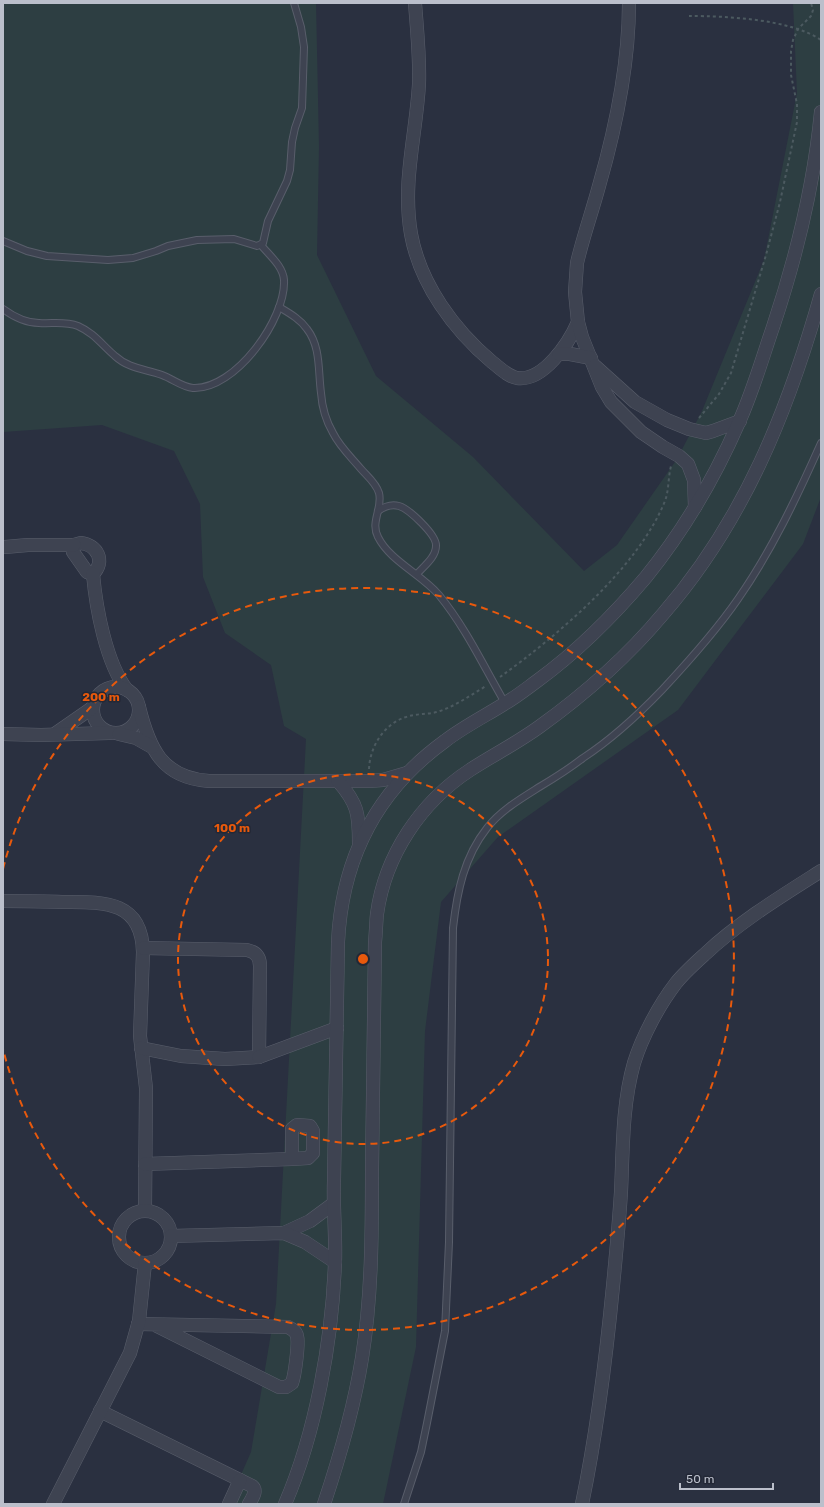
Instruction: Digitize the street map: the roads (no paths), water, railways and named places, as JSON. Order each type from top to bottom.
[{"type":"street","points":[[415,3],[419,84],[411,146],[407,198],[411,236],[416,255],[423,272],[435,295],[453,321],[485,356],[505,372],[517,378],[532,377],[538,374],[559,354],[570,338],[578,322]]},
{"type":"street","points":[[629,3],[627,55],[616,119],[599,187],[577,263],[575,292],[578,322],[582,337],[602,387],[611,402],[641,432],[663,447],[680,456],[688,464],[694,480],[695,508]]},
{"type":"street","points":[[285,1504],[306,1446],[319,1392],[329,1337],[335,1262],[334,1204],[340,916],[344,890],[359,845],[380,807],[407,773],[446,740],[505,703],[540,679],[569,656],[596,631],[647,576],[695,508],[725,453],[740,421],[783,297],[811,181],[821,112]]},
{"type":"street","points":[[324,1504],[337,1466],[352,1413],[362,1358],[369,1303],[372,1248],[375,942],[379,906],[384,885],[394,857],[408,832],[421,814],[446,788],[469,771],[505,750],[533,731],[572,702],[604,675],[634,646],[686,587],[728,526],[762,461],[795,376],[821,294]]},
{"type":"street","points":[[559,354],[570,354],[593,362],[635,402],[678,425],[695,431],[706,432],[713,431],[740,421]]},
{"type":"street","points":[[5,547],[28,545],[74,545],[81,543],[88,544],[94,548],[98,554],[99,561],[93,574],[97,606],[111,660],[118,676],[127,690]]},
{"type":"street","points":[[74,545],[73,552],[87,572],[93,574]]},
{"type":"street","points":[[111,660],[108,676],[103,690],[96,698],[92,708],[94,719],[100,728],[136,738],[152,747]]},
{"type":"street","points":[[103,690],[111,687],[119,687],[133,694],[137,700],[152,747],[164,763],[171,769],[189,778],[199,780],[383,780],[407,773]]},
{"type":"street","points":[[3,734],[114,733],[128,730],[135,724],[139,707]]},
{"type":"street","points":[[54,734],[92,708]]},
{"type":"street","points":[[338,781],[351,797],[356,806],[359,845]]},
{"type":"street","points":[[582,1504],[603,1376],[615,1258],[626,1102],[634,1063],[646,1034],[662,1004],[676,983],[694,964],[723,938],[754,914],[821,871]]},
{"type":"street","points":[[3,901],[97,902],[111,904],[123,910],[135,922],[142,936],[141,1048],[146,1088],[145,1210]]},
{"type":"street","points":[[143,948],[247,950],[255,953],[260,961],[259,1057]]},
{"type":"street","points":[[141,1048],[181,1056],[225,1059],[259,1057],[337,1028]]},
{"type":"street","points":[[145,1164],[292,1159]]},
{"type":"street","points":[[284,1234],[310,1221],[334,1204]]},
{"type":"street","points":[[145,1210],[158,1214],[168,1223],[172,1236],[168,1250],[159,1260],[145,1263],[132,1260],[122,1250],[118,1237],[122,1224],[131,1214],[145,1210]]},
{"type":"street","points":[[172,1236],[284,1234],[305,1242],[335,1262]]},
{"type":"street","points":[[53,1504],[130,1354],[138,1324],[145,1263]]},
{"type":"street","points":[[138,1324],[288,1327],[294,1331],[298,1338],[292,1383],[286,1387],[280,1387],[155,1325]]},
{"type":"street","points":[[100,1411],[254,1488],[255,1492],[249,1504]]},
{"type":"street","points":[[229,1504],[240,1480]]},
{"type":"lane","points":[[261,245],[263,243],[268,221],[287,181],[295,128],[302,108],[304,47],[301,28],[294,3]]},
{"type":"lane","points":[[3,241],[27,251],[47,256],[108,260],[133,258],[156,252],[168,246],[197,240],[234,239],[258,246],[261,245]]},
{"type":"lane","points":[[3,309],[11,315],[29,322],[58,322],[77,326],[96,336],[116,357],[124,363],[139,370],[163,376],[192,388],[201,387],[216,383],[238,367],[264,338],[270,327],[278,307],[284,279],[281,270],[261,245]]},
{"type":"lane","points":[[278,307],[300,320],[313,337],[316,347],[321,393],[327,420],[339,443],[377,489],[380,500],[375,525],[378,538],[395,558],[417,574],[433,589],[458,620],[505,703]]},
{"type":"lane","points":[[404,1504],[428,1422],[445,1331],[449,1242],[453,928],[456,900],[463,872],[483,834],[495,820],[518,801],[585,757],[625,726],[661,691],[711,635],[738,599],[774,541],[796,499],[821,444]]},
{"type":"lane","points":[[378,511],[389,506],[401,507],[433,535],[436,543],[435,551],[417,574]]}]
